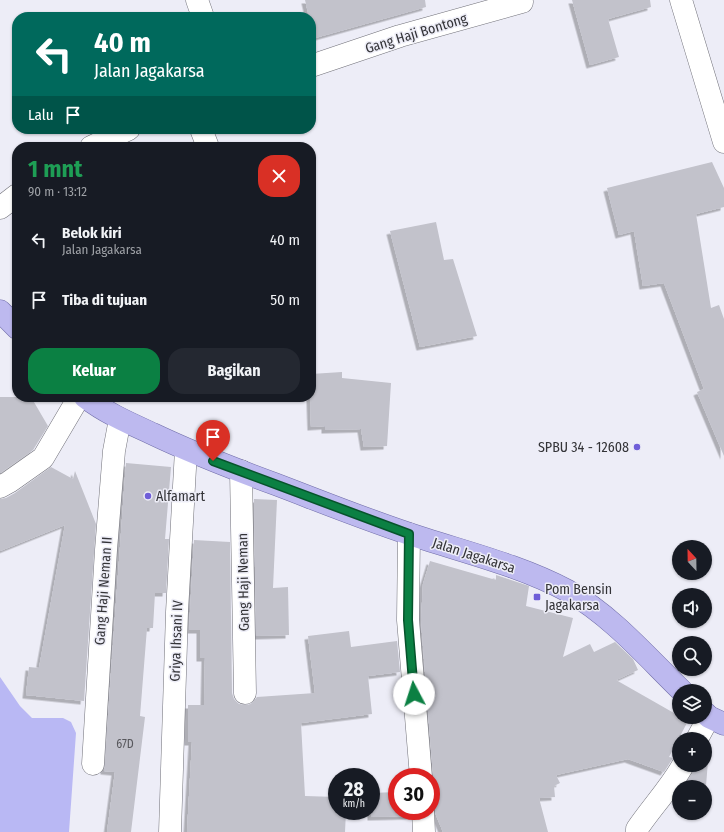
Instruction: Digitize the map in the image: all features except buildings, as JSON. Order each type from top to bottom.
[{"type":"main road","points":[[0,311],[12,323]]},
{"type":"main road","name":"Jalan Jagakarsa","points":[[92,402],[101,409],[120,419],[186,450],[409,534],[520,570],[568,591],[591,606],[615,626],[675,684]]},
{"type":"street","points":[[197,0],[201,12]]},
{"type":"street","points":[[681,0],[724,142]]},
{"type":"street","name":"Gang Haji Bontong","points":[[316,64],[400,36],[522,1]]},
{"type":"street","points":[[102,142],[119,134]]},
{"type":"street","points":[[0,208],[12,199]]},
{"type":"street","points":[[0,487],[43,458],[76,402]]},
{"type":"street","name":"Gang Haji Neman II","points":[[93,764],[106,550],[114,451],[120,419]]},
{"type":"street","name":"Griya Ihsani IV","points":[[170,832],[177,612],[186,450]]},
{"type":"street","name":"Gang Haji Neman","points":[[241,471],[245,693]]},
{"type":"street","points":[[409,534],[408,620],[420,768]]},
{"type":"street","points":[[702,732],[713,718]]},
{"type":"street","points":[[637,832],[650,811],[675,780],[679,772]]},
{"type":"street","points":[[423,820],[424,832]]},
{"type":"shaded area","points":[[0,677],[20,706],[32,718],[63,718],[71,722],[76,733],[69,832],[0,832]]},
{"type":"place","name":"SPBU 34 - 12608","points":[[637,447]]},
{"type":"place","name":"Alfamart","points":[[148,496]]},
{"type":"place","name":"Pom Bensin Jagakarsa","points":[[537,597]]},
{"type":"route","points":[[213,461],[409,534],[408,620],[414,694]]}]
